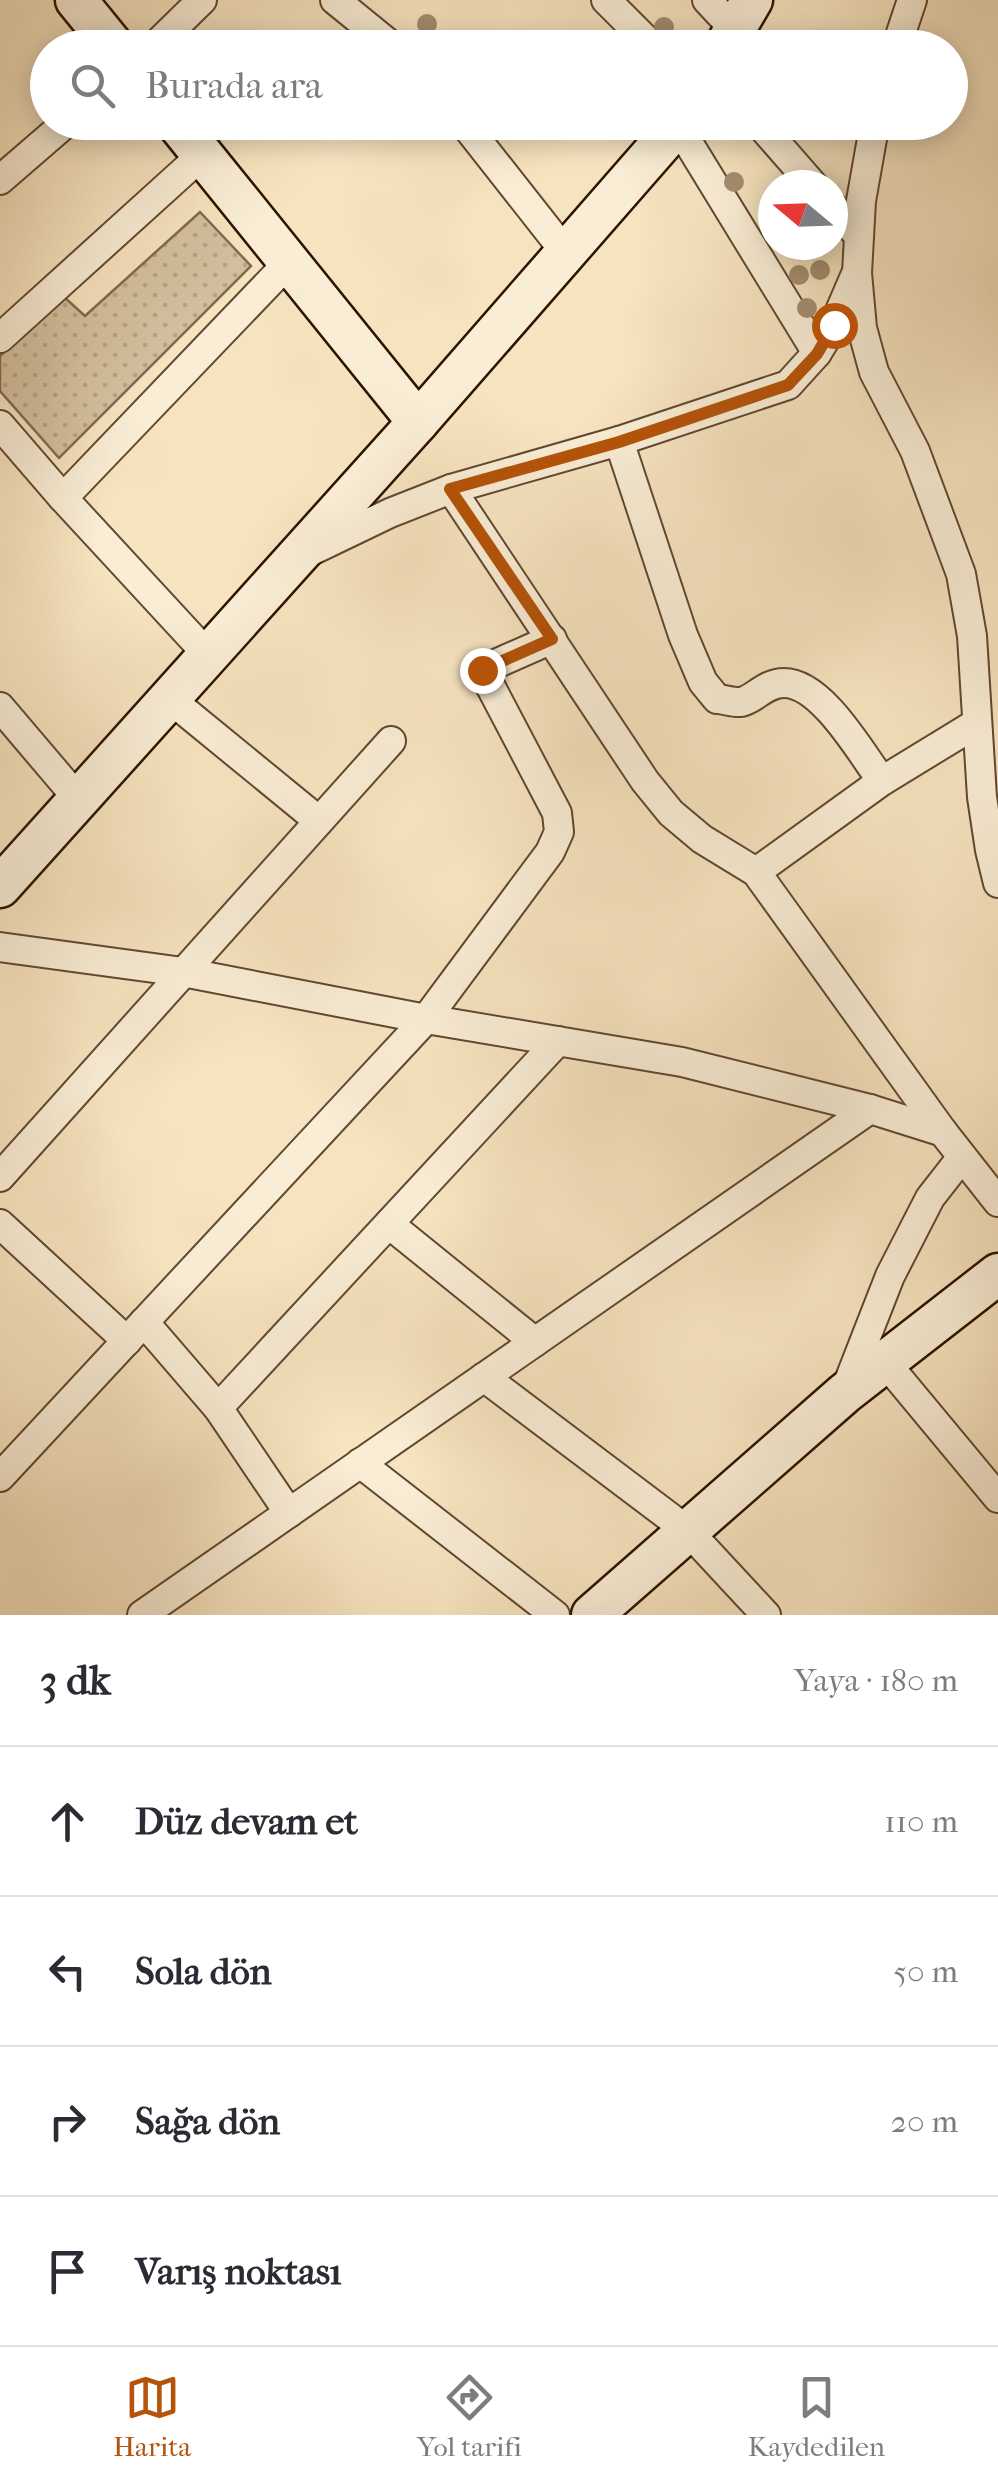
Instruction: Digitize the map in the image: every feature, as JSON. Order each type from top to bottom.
[{"type":"street","points":[[76,0],[100,30]]},
{"type":"street","points":[[171,30],[202,0]]},
{"type":"street","points":[[335,0],[372,30]]},
{"type":"street","points":[[606,0],[636,30]]},
{"type":"street","points":[[708,0],[737,26]]},
{"type":"street","points":[[902,30],[912,0]]},
{"type":"street","points":[[0,180],[47,140]]},
{"type":"street","points":[[191,140],[418,422]]},
{"type":"street","points":[[476,140],[566,253]]},
{"type":"street","points":[[0,888],[665,140]]},
{"type":"street","points":[[689,140],[817,354]]},
{"type":"street","points":[[774,140],[801,170]]},
{"type":"street","points":[[872,140],[861,201],[857,273],[862,328],[874,372],[914,451],[961,574],[972,636],[982,798],[998,883]]},
{"type":"street","points":[[0,338],[202,154]]},
{"type":"street","points":[[848,224],[859,236]]},
{"type":"street","points":[[63,498],[289,262]]},
{"type":"street","points":[[294,560],[390,513],[450,489],[619,442],[788,385],[817,354],[857,273]]},
{"type":"street","points":[[0,425],[208,656]]},
{"type":"street","points":[[619,442],[703,682],[717,698],[741,702],[765,687],[786,683],[806,691],[829,709],[882,781]]},
{"type":"street","points":[[450,489],[645,781],[671,813],[702,839],[756,872],[998,1202]]},
{"type":"street","points":[[0,1477],[426,1019],[550,852],[558,832],[558,813],[482,670],[552,639]]},
{"type":"street","points":[[170,698],[319,821]]},
{"type":"street","points":[[0,707],[79,800]]},
{"type":"street","points":[[756,872],[882,781],[978,722]]},
{"type":"street","points":[[0,1177],[391,741]]},
{"type":"street","points":[[0,947],[183,972],[426,1019],[682,1062],[870,1108],[943,1132]]},
{"type":"street","points":[[218,1408],[558,1041]]},
{"type":"street","points":[[142,1615],[870,1108]]},
{"type":"street","points":[[845,1393],[890,1276],[930,1198],[962,1157]]},
{"type":"street","points":[[0,1224],[135,1331],[218,1408],[288,1513]]},
{"type":"street","points":[[388,1224],[535,1342]]},
{"type":"street","points":[[592,1615],[845,1393],[998,1274]]},
{"type":"street","points":[[885,1362],[998,1498]]},
{"type":"street","points":[[484,1377],[688,1531],[766,1615]]},
{"type":"street","points":[[360,1463],[556,1615]]},
{"type":"shaded area","points":[[200,212],[251,266],[59,458],[0,391],[0,356],[63,296],[85,316]]},
{"type":"route","points":[[482,670],[552,639],[450,489],[619,442],[788,385],[817,354],[834,325]]}]
